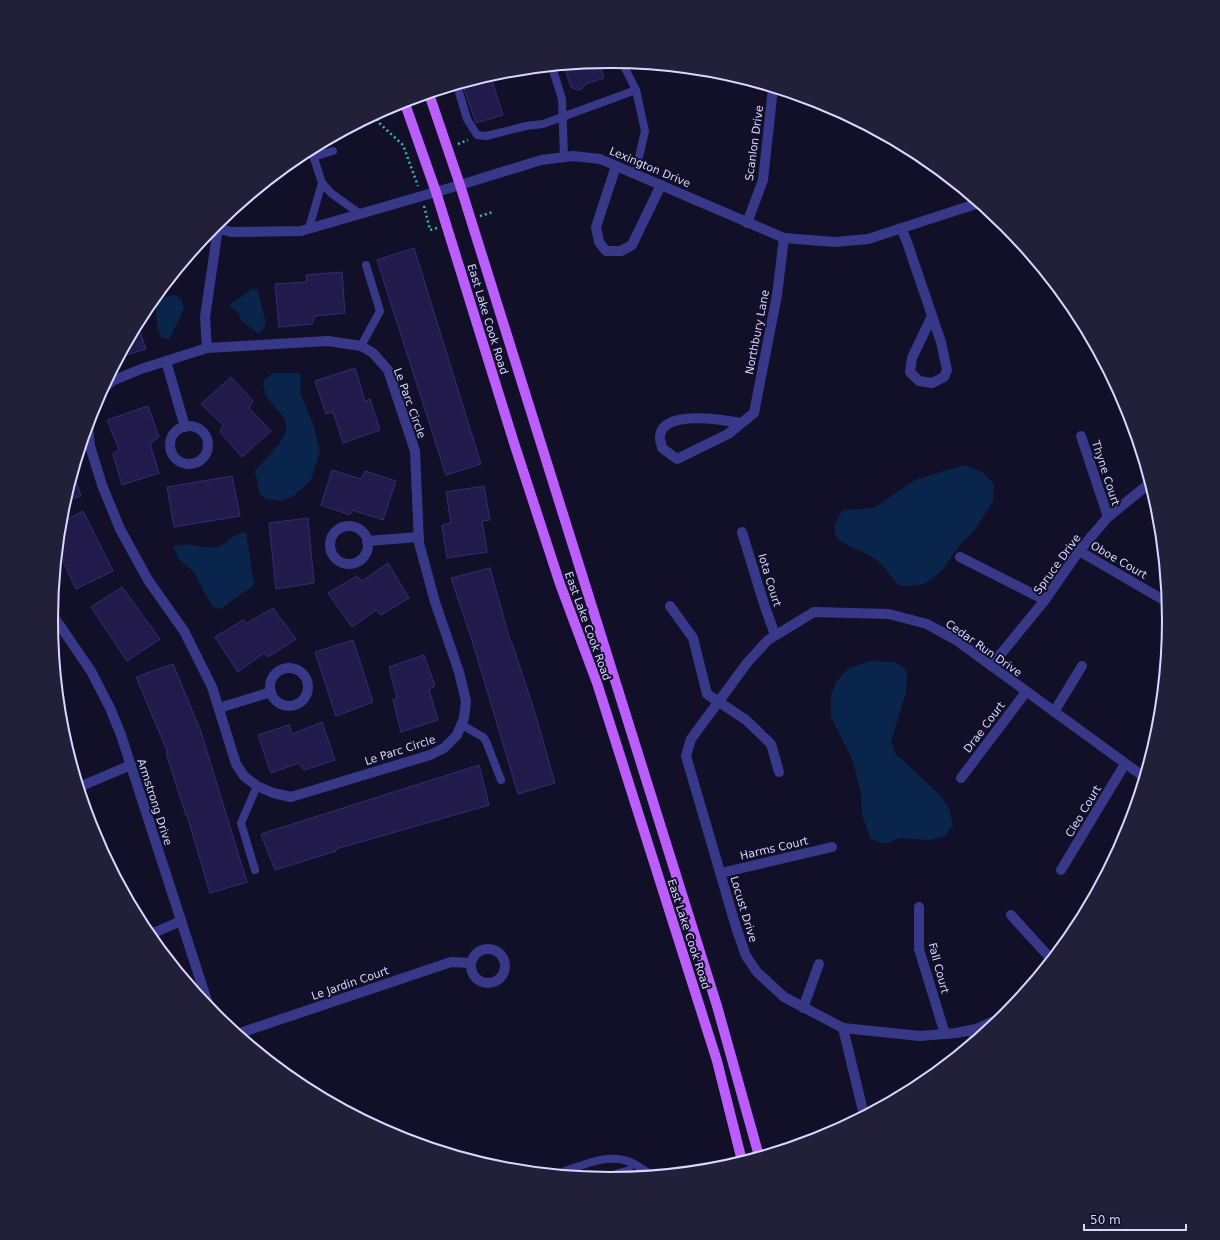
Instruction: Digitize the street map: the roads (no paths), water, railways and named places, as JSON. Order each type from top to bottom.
[{"type":"main road","name":"East Lake Cook Road","points":[[430,98],[460,185],[717,1006],[758,1152]]},
{"type":"main road","name":"East Lake Cook Road","points":[[406,107],[436,192],[514,443],[560,584],[597,683],[717,1061],[741,1156]]},
{"type":"street","name":"Scanlon Drive","points":[[747,223],[763,180],[772,93]]},
{"type":"street","name":"Lexington Drive","points":[[221,229],[231,232],[300,231],[541,160],[573,156],[600,159],[784,238],[835,242],[868,239],[974,205]]},
{"type":"street","points":[[616,166],[596,227],[598,242],[606,251],[621,251],[632,245],[661,185]]},
{"type":"street","points":[[901,228],[932,316],[941,342],[947,370],[944,377],[932,383],[919,381],[910,372],[912,358],[932,316]]},
{"type":"street","points":[[207,348],[205,317],[214,236]]},
{"type":"street","name":"Northbury Lane","points":[[741,424],[714,418],[687,419],[663,428],[660,436],[662,448],[677,459],[728,434],[741,424],[754,413],[777,295],[784,238]]},
{"type":"street","name":"Le Parc Circle","points":[[89,437],[90,446],[102,485],[120,529],[148,580],[184,631],[212,687],[236,764],[244,776],[257,786],[273,793],[291,797],[408,762],[444,748],[457,735],[464,718],[466,701],[459,672],[435,602],[419,537],[415,451],[388,370],[373,353],[361,346],[328,341],[207,348],[113,381]]},
{"type":"street","points":[[166,361],[185,427]]},
{"type":"street","name":"Thyne Court","points":[[1082,436],[1108,517]]},
{"type":"street","name":"Spruce Drive","points":[[991,666],[1045,600],[1079,551],[1108,517],[1145,487]]},
{"type":"street","name":"Iota Court","points":[[742,532],[764,604],[772,637]]},
{"type":"street","points":[[367,541],[419,537]]},
{"type":"street","name":"Oboe Court","points":[[1079,551],[1161,599]]},
{"type":"street","points":[[960,557],[1045,600]]},
{"type":"street","points":[[670,606],[693,638],[707,694],[746,720],[771,744],[779,772]]},
{"type":"street","name":"Cedar Run Drive","points":[[772,637],[814,612],[889,614],[927,624],[956,640],[1140,774]]},
{"type":"street","name":"Armstrong Drive","points":[[58,623],[91,671],[110,708],[131,765],[205,994]]},
{"type":"street","name":"Locust Drive","points":[[772,637],[747,663],[691,739],[686,756],[736,928],[746,956],[757,972],[784,997],[843,1028],[920,1036],[972,1030],[984,1025]]},
{"type":"street","points":[[1054,712],[1082,666]]},
{"type":"street","points":[[219,708],[271,692]]},
{"type":"street","name":"Drae Court","points":[[961,778],[1026,692]]},
{"type":"street","name":"Cleo Court","points":[[1061,870],[1125,764]]},
{"type":"street","points":[[83,785],[131,765]]},
{"type":"street","name":"Harms Court","points":[[721,873],[832,847]]},
{"type":"street","name":"Fall Court","points":[[919,907],[920,950],[945,1034]]},
{"type":"street","points":[[1011,915],[1048,956]]},
{"type":"street","points":[[155,932],[181,921]]},
{"type":"street","name":"Le Jardin Court","points":[[243,1032],[451,962],[471,963]]},
{"type":"street","points":[[803,1008],[819,964]]},
{"type":"street","points":[[843,1028],[863,1110]]},
{"type":"street","points":[[972,1030],[974,1035]]},
{"type":"lane","points":[[625,68],[636,90],[646,131],[635,174]]},
{"type":"lane","points":[[553,71],[562,99],[564,116],[564,157]]},
{"type":"lane","points":[[458,90],[467,119],[477,135],[486,136],[526,126],[543,124],[636,90]]},
{"type":"lane","points":[[317,153],[333,151]]},
{"type":"lane","points":[[313,155],[322,183],[331,193],[360,214]]},
{"type":"lane","points":[[309,228],[322,183]]},
{"type":"lane","points":[[361,346],[380,311],[366,265]]},
{"type":"lane","points":[[462,725],[483,737],[486,741],[501,780]]},
{"type":"lane","points":[[255,870],[241,823],[257,786]]},
{"type":"lane","points":[[568,1170],[604,1159],[615,1158],[630,1162],[645,1171]]},
{"type":"lane","points":[[625,1172],[630,1170]]},
{"type":"water","points":[[252,289],[258,290],[266,325],[259,334],[245,324],[240,319],[239,313],[229,305]]},
{"type":"water","points":[[174,295],[181,298],[184,309],[169,339],[161,338],[157,325],[156,311],[161,301],[166,297]]},
{"type":"water","points":[[273,373],[300,373],[301,395],[313,424],[320,451],[311,480],[294,496],[280,501],[266,499],[259,493],[255,471],[280,443],[287,430],[284,418],[265,395],[263,381]]},
{"type":"water","points":[[964,465],[982,472],[994,484],[993,501],[974,531],[958,547],[944,568],[932,579],[921,585],[900,586],[876,560],[847,545],[836,536],[834,529],[836,521],[843,510],[874,508],[915,480]]},
{"type":"water","points":[[246,532],[254,585],[220,609],[212,606],[193,571],[179,559],[173,547],[184,544],[211,548],[216,547],[224,544],[241,533]]},
{"type":"water","points":[[871,661],[896,662],[907,671],[906,692],[891,741],[895,753],[941,796],[949,809],[953,825],[945,836],[929,840],[899,838],[886,844],[871,839],[862,815],[861,794],[853,761],[831,717],[831,696],[836,682],[849,668]]}]
